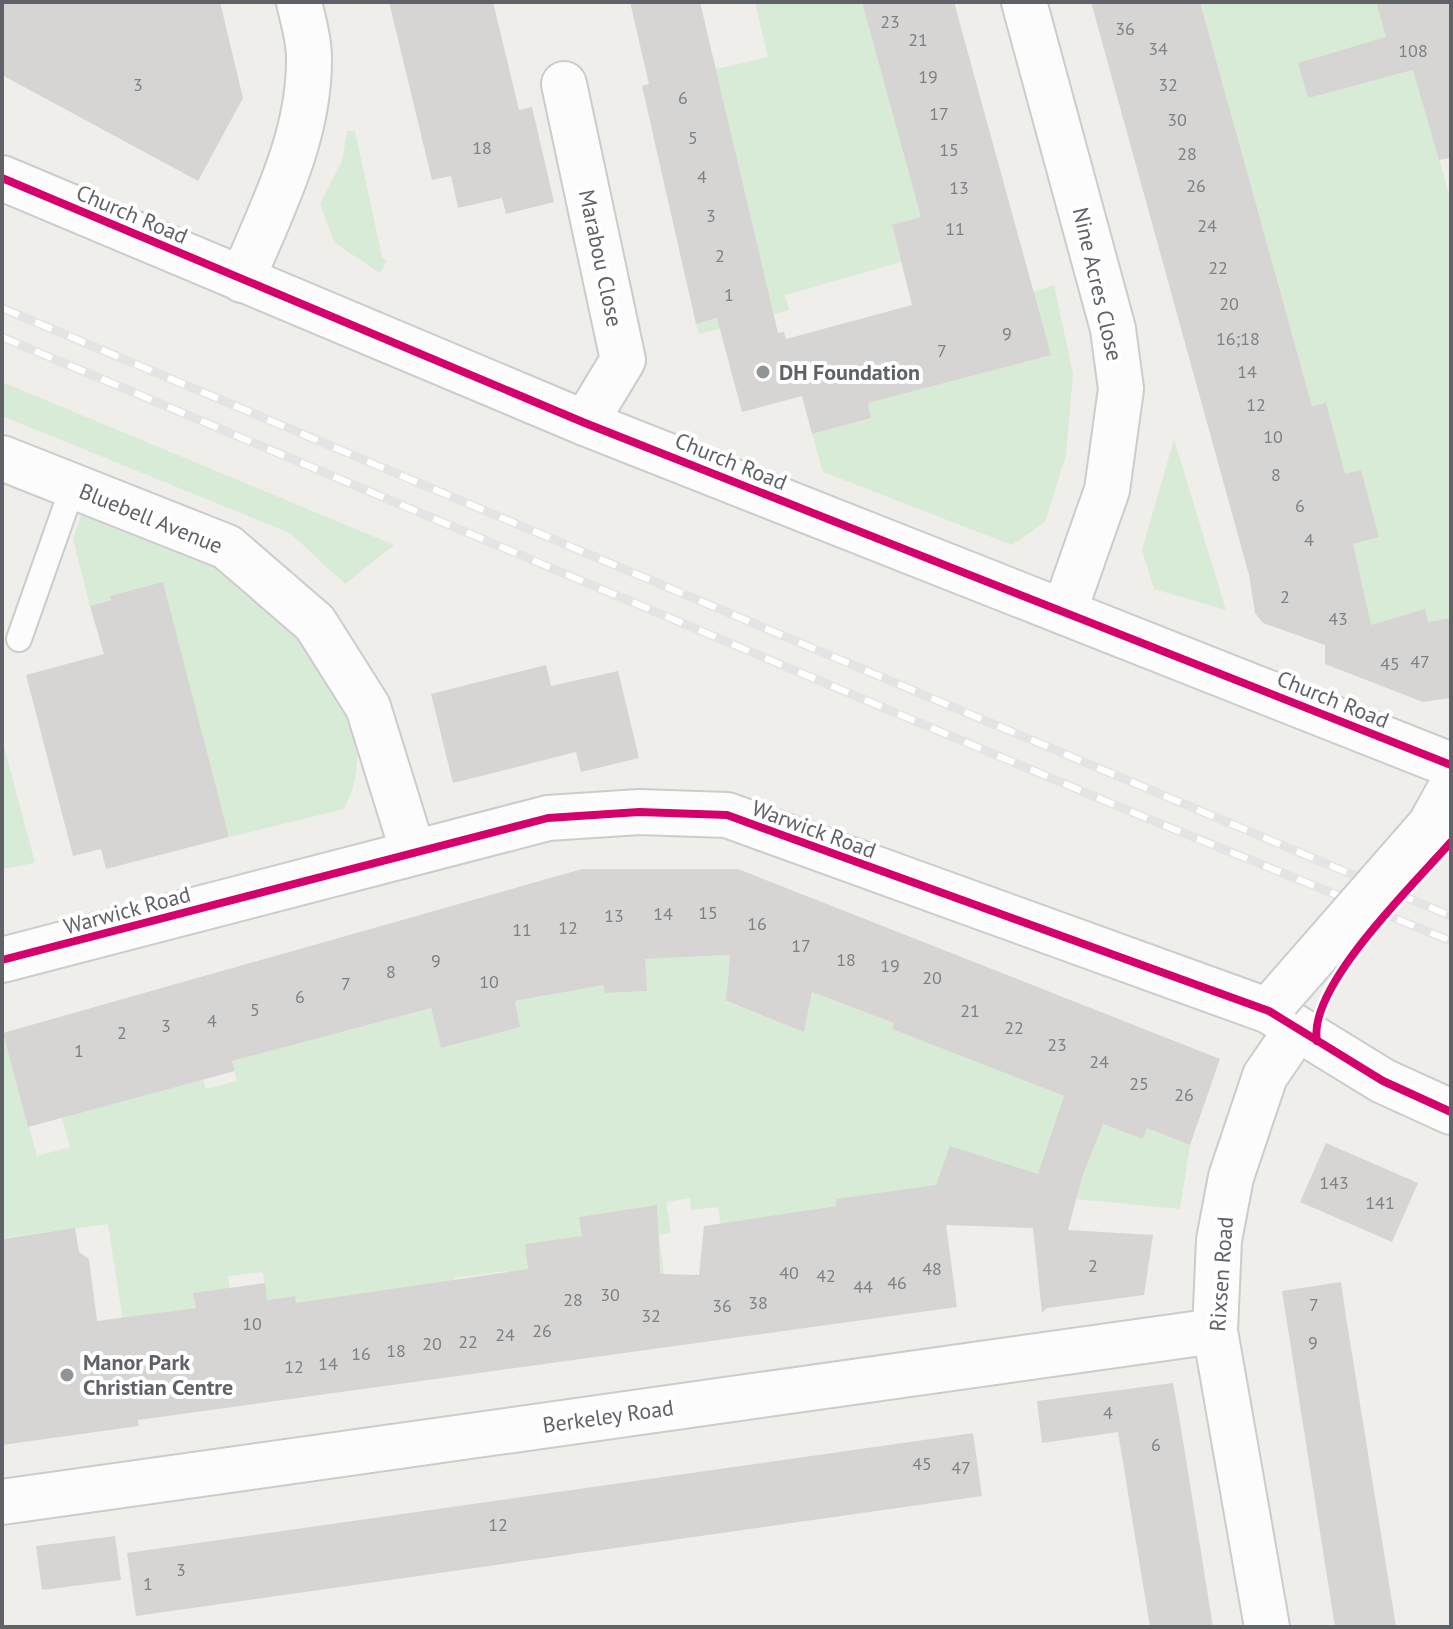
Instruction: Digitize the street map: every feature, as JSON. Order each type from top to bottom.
[{"type":"street","points":[[242,280],[286,175],[306,102],[310,54],[299,2]]},
{"type":"street","name":"Nine Acres Close","points":[[1024,2],[1113,329],[1121,389],[1107,490],[1064,612]]},
{"type":"street","name":"Marabou Close","points":[[564,84],[623,360],[585,423]]},
{"type":"street","name":"Church Road","points":[[2,178],[585,423],[1451,765]]},
{"type":"street","name":"Bluebell Avenue","points":[[2,458],[227,547],[315,623],[368,707],[413,852]]},
{"type":"street","name":"Rixsen Road","points":[[1267,1627],[1215,1331],[1219,1240],[1231,1177],[1265,1076],[1281,1013],[1430,825],[1451,787]]},
{"type":"street","name":"Warwick Road","points":[[4,960],[548,818],[639,812],[727,815],[1281,1013],[1383,1081],[1451,1112]]},
{"type":"street","name":"Berkeley Road","points":[[2,1502],[1215,1331]]},
{"type":"lane","points":[[19,639],[73,486]]},
{"type":"green space","points":[[755,2],[862,2],[922,217],[892,226],[901,262],[785,295],[789,310],[699,334],[696,324],[770,305],[716,69],[768,57]]},
{"type":"green space","points":[[1200,2],[1376,2],[1386,37],[1384,78],[1414,70],[1451,202],[1451,631],[1428,622],[1425,609],[1374,637],[1342,547],[1378,537],[1333,478],[1323,442],[1335,438],[1326,403],[1312,406]]},
{"type":"green space","points":[[347,131],[355,131],[382,257],[387,261],[380,273],[335,243],[320,204],[342,161]]},
{"type":"green space","points":[[1054,285],[1073,374],[1066,455],[1045,522],[1012,545],[823,472],[812,434],[871,418],[868,403],[1050,355],[1033,292]]},
{"type":"green space","points":[[2,382],[394,545],[345,584],[290,533],[2,416]]},
{"type":"green space","points":[[1174,439],[1226,610],[1154,589],[1142,550]]},
{"type":"green space","points":[[82,513],[177,547],[213,564],[251,589],[293,629],[329,679],[353,731],[357,770],[344,809],[229,837],[163,583],[90,606],[73,539]]},
{"type":"green space","points":[[2,739],[35,863],[2,869]]},
{"type":"green space","points":[[730,955],[726,1002],[804,1031],[812,992],[873,1015],[884,989],[903,997],[892,1028],[1064,1096],[1103,1124],[1143,1139],[1147,1128],[1190,1145],[1180,1209],[1076,1199],[951,1146],[939,1177],[941,1190],[815,1209],[728,1273],[718,1207],[691,1210],[690,1198],[666,1202],[671,1233],[659,1235],[665,1282],[622,1236],[618,1211],[580,1217],[582,1236],[533,1298],[511,1301],[506,1271],[454,1278],[458,1308],[301,1338],[294,1296],[267,1300],[263,1272],[228,1276],[237,1346],[229,1348],[221,1289],[194,1293],[196,1308],[159,1313],[166,1363],[138,1419],[108,1224],[2,1238],[2,1030],[37,1156],[70,1147],[52,1082],[200,1070],[206,1089],[237,1081],[232,1061],[431,1007],[441,1048],[519,1027],[515,1001],[545,996],[543,982],[599,970],[605,993],[646,991],[645,959]]},
{"type":"building","points":[[2,2],[220,2],[243,98],[198,181],[2,75]]},
{"type":"building","points":[[389,2],[493,2],[519,110],[532,107],[554,202],[506,214],[502,198],[458,208],[451,176],[432,180]]},
{"type":"building","points":[[630,2],[700,2],[778,333],[784,332],[786,339],[912,305],[892,225],[921,217],[862,2],[954,2],[1051,355],[868,403],[871,418],[812,434],[802,396],[742,412],[717,318],[696,324],[642,86],[649,84]]},
{"type":"building","points":[[1091,2],[1200,2],[1312,406],[1326,403],[1345,474],[1361,470],[1379,537],[1353,544],[1371,625],[1425,609],[1428,622],[1451,618],[1451,698],[1423,702],[1325,664],[1325,645],[1263,623],[1255,613],[1249,575]]},
{"type":"building","points":[[1376,2],[1451,2],[1451,158],[1439,160],[1413,70],[1308,98],[1298,63],[1386,37]]},
{"type":"building","points":[[163,582],[229,837],[106,869],[101,849],[73,856],[26,675],[104,654],[90,606],[111,600],[110,596]]},
{"type":"building","points":[[546,665],[551,686],[618,671],[639,758],[581,772],[576,752],[453,783],[431,694]]},
{"type":"building","points":[[582,869],[738,869],[1220,1059],[1190,1145],[1147,1128],[1143,1139],[1103,1124],[1082,1177],[1068,1230],[1153,1235],[1144,1295],[1047,1308],[1042,1313],[1033,1228],[946,1225],[957,1307],[138,1420],[139,1426],[2,1445],[2,1239],[75,1228],[79,1252],[89,1259],[97,1321],[196,1308],[193,1293],[265,1283],[267,1300],[295,1296],[296,1303],[528,1269],[525,1244],[582,1236],[579,1217],[657,1205],[660,1274],[699,1275],[704,1226],[836,1206],[836,1199],[936,1185],[950,1146],[1038,1174],[1064,1096],[892,1029],[894,1023],[812,992],[804,1032],[726,1001],[730,955],[645,959],[647,991],[605,993],[603,985],[515,1001],[520,1027],[441,1048],[431,1008],[232,1061],[235,1071],[28,1127],[3,1033]]},
{"type":"building","points":[[1326,1143],[1418,1183],[1392,1242],[1300,1202]]},
{"type":"building","points":[[1341,1282],[1396,1627],[1335,1627],[1282,1291]]},
{"type":"building","points":[[1173,1383],[1213,1627],[1150,1627],[1118,1432],[1042,1443],[1037,1401]]},
{"type":"building","points":[[973,1433],[982,1496],[136,1616],[127,1553]]},
{"type":"building","points":[[115,1536],[121,1580],[42,1590],[36,1546]]},
{"type":"railway","points":[[2,308],[1451,916]]},
{"type":"railway","points":[[2,337],[1134,813],[1451,941]]},
{"type":"cycle path","points":[[2,178],[585,423],[1451,765]]},
{"type":"cycle path","points":[[2,960],[548,818],[639,812],[727,815],[1269,1011],[1383,1081],[1451,1112]]},
{"type":"cycle path","points":[[1317,1041],[1318,1019],[1346,965],[1390,909],[1451,842]]},
{"type":"place","name":"DH Foundation","points":[[763,372]]},
{"type":"place","name":"Manor Park Christian Centre","points":[[67,1375]]}]
